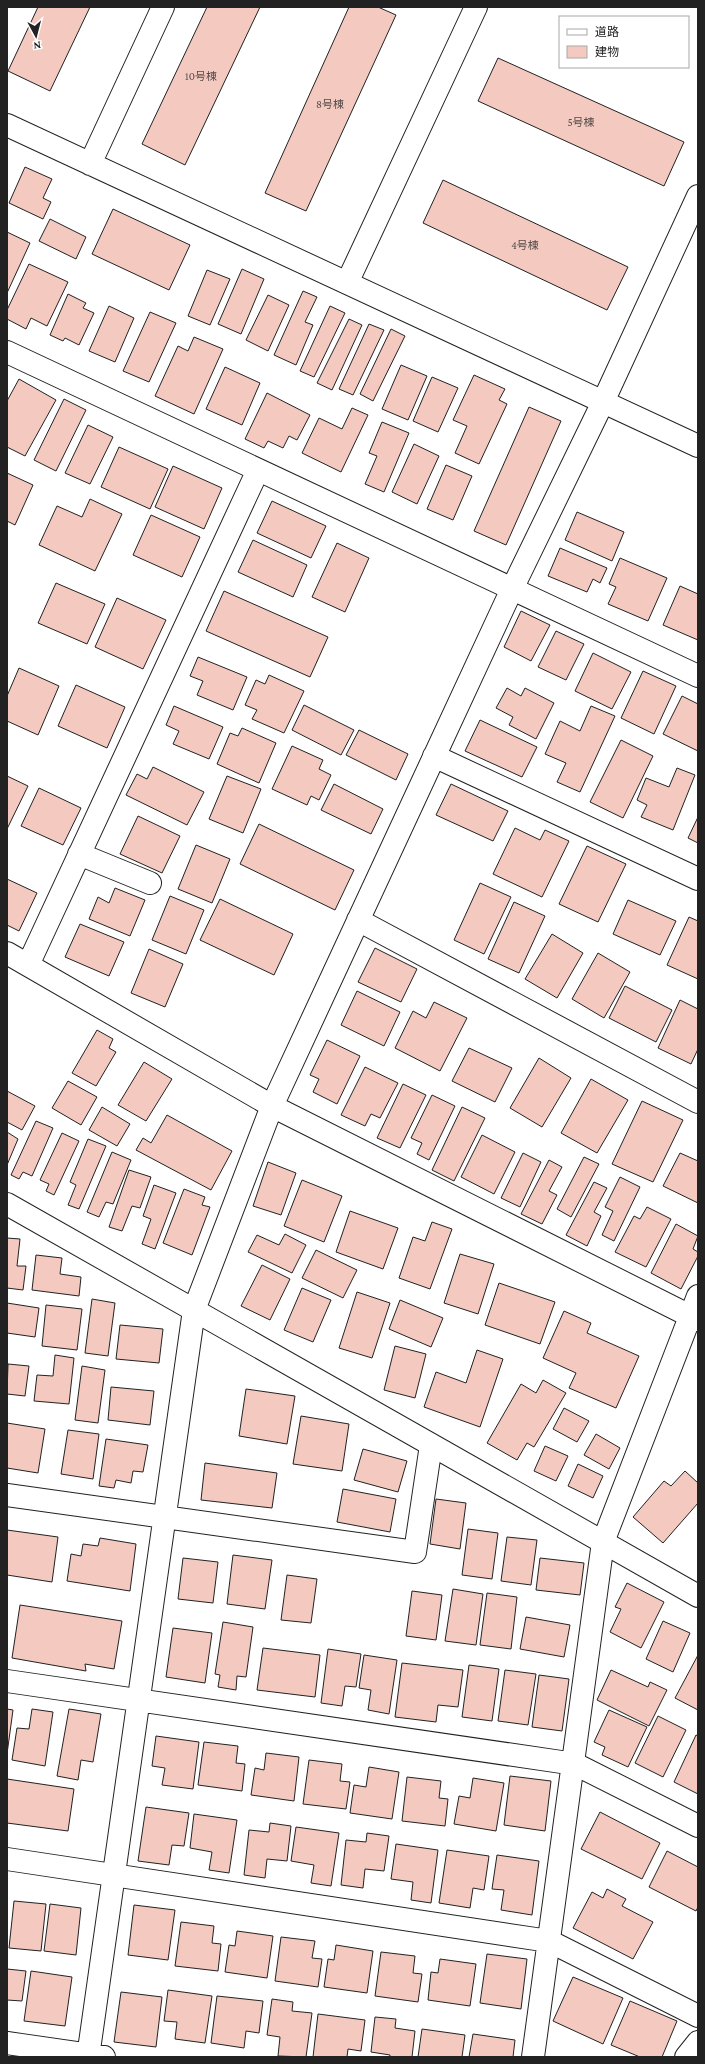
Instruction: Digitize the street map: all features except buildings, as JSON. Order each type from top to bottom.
[{"type":"street","points":[[90,164],[163,7]]},
{"type":"street","points":[[347,283],[476,7]]},
{"type":"street","points":[[7,125],[698,446]]},
{"type":"street","points":[[7,2043],[93,2056],[114,1874],[194,1310],[272,1106],[512,588],[695,209]]},
{"type":"street","points":[[7,352],[698,676]]},
{"type":"street","points":[[28,965],[258,470]]},
{"type":"street","points":[[434,756],[698,879]]},
{"type":"street","points":[[80,854],[150,883]]},
{"type":"street","points":[[358,920],[698,1102]]},
{"type":"street","points":[[7,953],[272,1106],[694,1318]]},
{"type":"street","points":[[7,1204],[698,1596]]},
{"type":"street","points":[[533,2057],[603,1542],[694,1318],[698,1296]]},
{"type":"street","points":[[7,1495],[415,1552],[431,1445]]},
{"type":"street","points":[[7,1682],[574,1764],[698,1826]]},
{"type":"street","points":[[7,1859],[549,1941],[698,2016]]},
{"type":"street","points":[[686,2057],[698,2042]]}]
